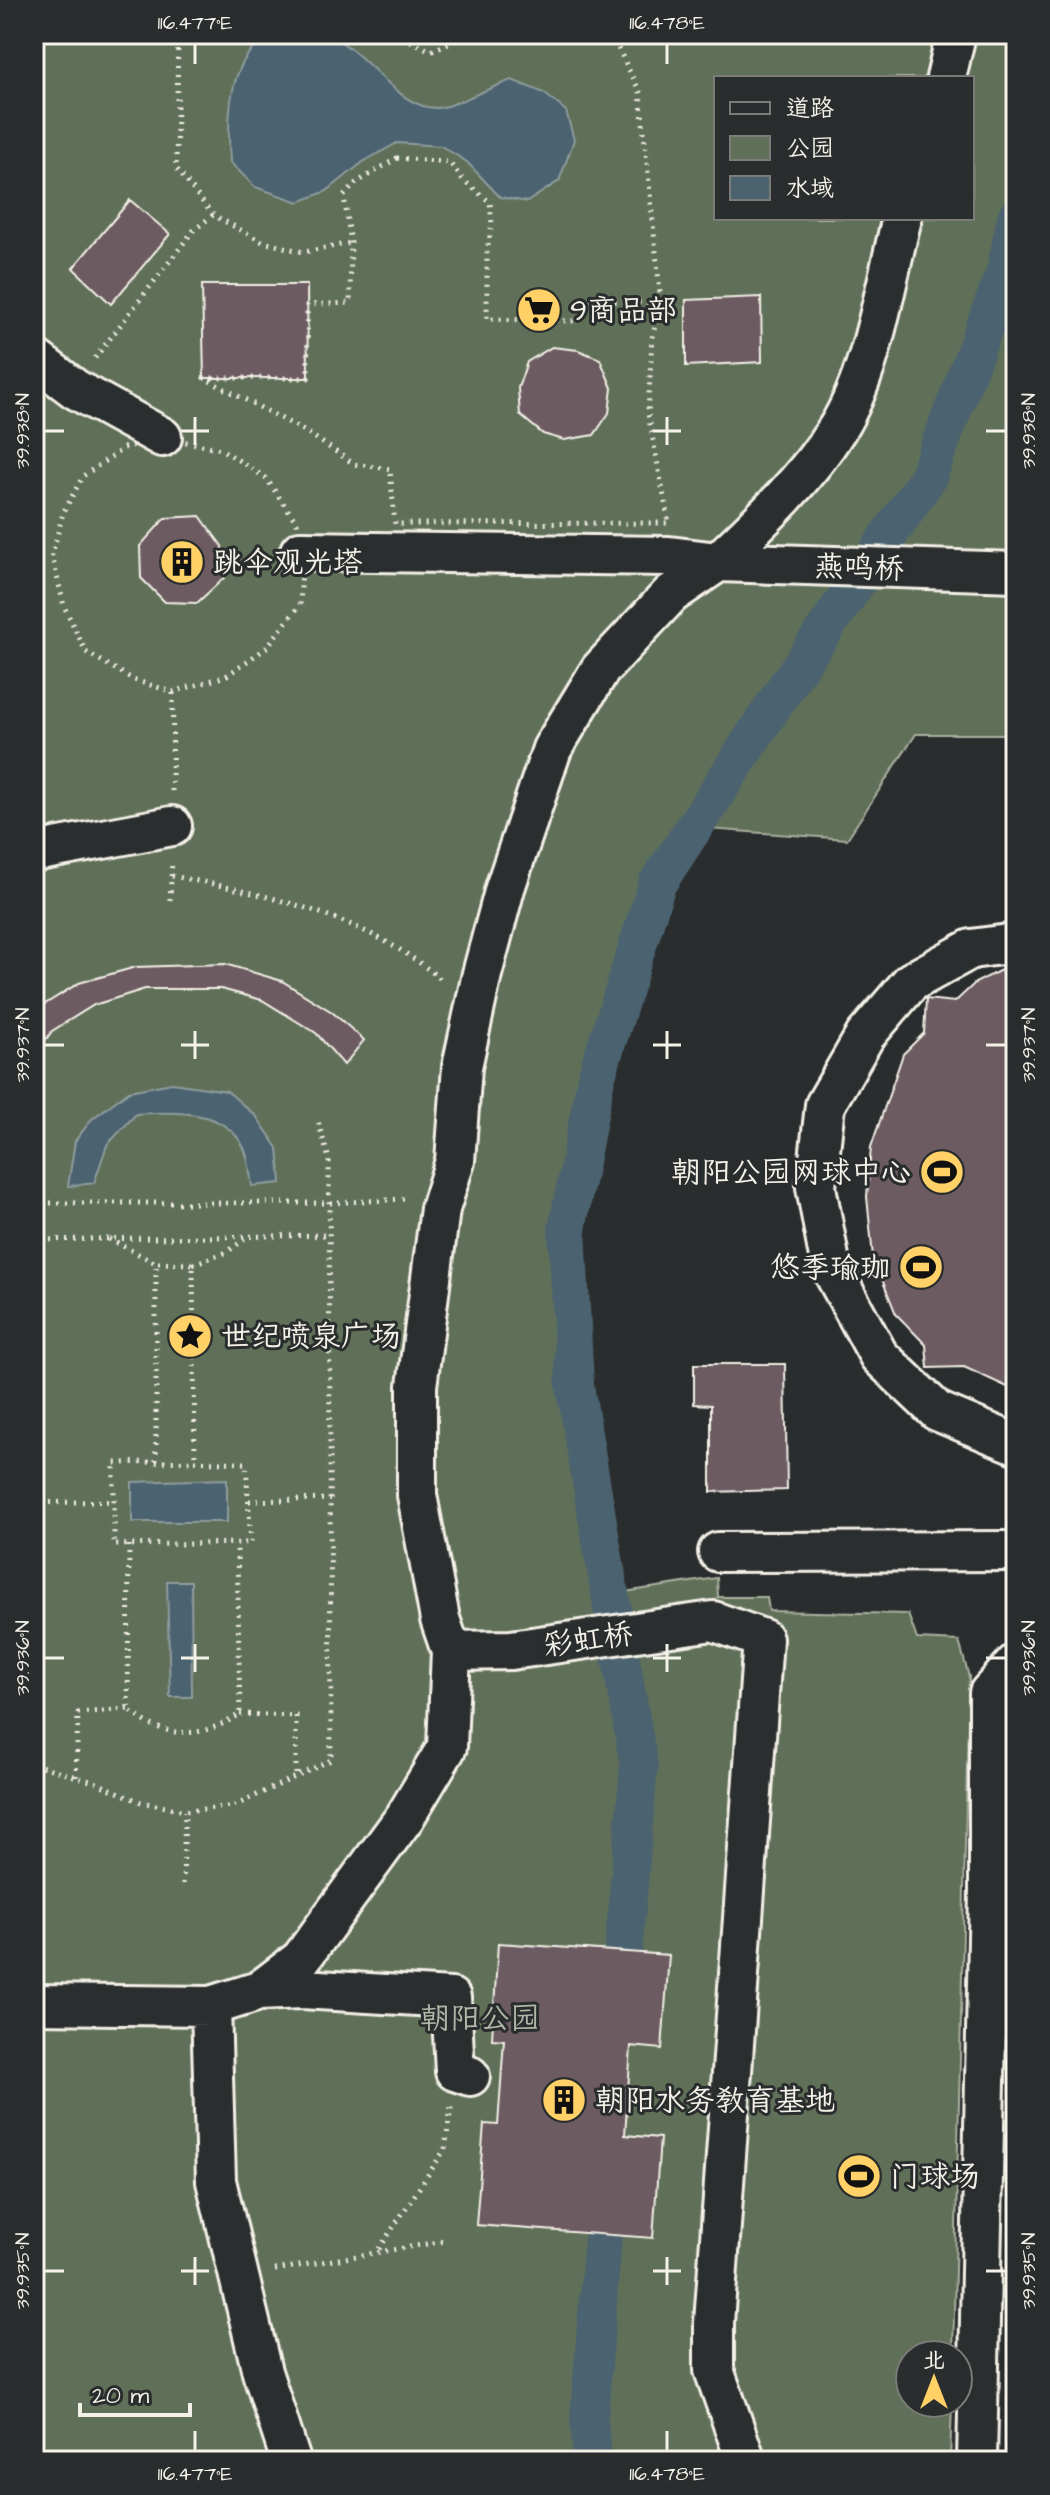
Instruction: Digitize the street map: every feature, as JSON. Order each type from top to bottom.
[{"type":"lane","points":[[946,76],[956,34]]},
{"type":"lane","points":[[259,1991],[301,1959],[405,1817],[447,1747],[451,1651],[440,1619],[417,1495],[417,1386],[440,1209],[455,1161],[462,1067],[505,888],[552,749],[600,670],[671,594],[718,562],[771,511],[838,428],[863,369],[901,220]]},
{"type":"lane","points":[[34,358],[75,389],[162,437]]},
{"type":"lane","name":"燕鸣桥","points":[[300,551],[669,556],[718,562],[1008,572]]},
{"type":"lane","points":[[34,852],[172,826]]},
{"type":"lane","points":[[1016,943],[971,949],[911,982],[865,1036],[825,1105],[816,1187],[831,1268],[879,1356],[937,1411],[1016,1444]]},
{"type":"lane","points":[[718,1552],[1016,1551]]},
{"type":"lane","name":"彩虹桥","points":[[451,1651],[511,1650],[713,1621],[763,1639],[714,2323],[714,2370],[746,2461]]},
{"type":"lane","points":[[977,2461],[1002,1891],[989,1693],[1016,1663]]},
{"type":"lane","points":[[34,2004],[211,2006],[259,1991],[302,1989],[451,1998],[462,2074]]},
{"type":"lane","points":[[211,2006],[216,2181],[262,2372],[291,2461]]},
{"type":"path","points":[[178,34],[176,168],[213,215],[263,242],[304,252],[351,243]]},
{"type":"path","points":[[396,34],[431,51],[469,34]]},
{"type":"path","points":[[611,34],[640,92],[661,303],[652,338],[648,414],[669,523],[395,524],[390,469],[354,464],[305,431],[204,378],[308,378],[307,305],[350,303],[351,243],[344,196],[356,183],[397,158],[449,162],[464,181],[490,202],[492,225],[487,250],[487,319],[578,321],[578,300],[661,303]]},
{"type":"path","points":[[75,389],[136,302],[193,231],[213,215]]},
{"type":"path","points":[[1016,406],[1008,432],[1016,446]]},
{"type":"path","points":[[162,437],[221,449],[266,478],[297,523],[300,551],[300,605],[266,648],[226,676],[173,692],[134,680],[86,652],[64,606],[52,555],[63,513],[83,476],[124,448],[162,437]]},
{"type":"path","points":[[172,876],[226,886],[352,926],[414,955],[475,1008]]},
{"type":"path","points":[[34,1135],[40,1118]]},
{"type":"path","points":[[34,1764],[141,1802],[185,1811],[234,1806],[331,1760],[329,1159],[318,1121]]},
{"type":"path","points":[[34,1203],[328,1203],[414,1198],[440,1209]]},
{"type":"path","points":[[34,1240],[329,1235]]},
{"type":"path","points":[[108,1239],[156,1263],[193,1264],[227,1252],[249,1236]]},
{"type":"path","points":[[156,1263],[156,1461]]},
{"type":"path","points":[[193,1264],[195,1461]]},
{"type":"path","points":[[195,1461],[246,1463],[251,1543],[114,1545],[114,1463],[195,1461]]},
{"type":"path","points":[[249,1501],[330,1499]]},
{"type":"path","points":[[34,1503],[113,1501]]},
{"type":"path","points":[[128,1709],[129,1545]]},
{"type":"path","points":[[237,1545],[240,1714]]},
{"type":"path","points":[[76,1777],[78,1713],[128,1709],[147,1726],[186,1733],[217,1729],[240,1714],[296,1716],[296,1776]]},
{"type":"path","points":[[183,1884],[185,1811]]},
{"type":"path","points":[[378,2250],[445,2149],[462,2074]]},
{"type":"path","points":[[239,2277],[378,2250],[444,2241]]},
{"type":"green space","name":"朝阳公园","points":[[34,34],[1016,34],[1016,734],[916,734],[847,839],[694,828],[657,884],[596,1078],[567,1229],[575,1386],[611,1594],[717,1578],[718,1597],[767,1597],[769,1611],[908,1614],[917,1639],[959,1641],[969,1677],[953,2339],[894,2339],[894,2419],[951,2419],[950,2461],[34,2461]]},
{"type":"water","points":[[315,33],[337,40],[353,50],[396,90],[411,101],[427,107],[451,105],[512,80],[544,93],[566,111],[574,140],[559,181],[527,202],[500,197],[467,162],[441,146],[397,143],[363,162],[327,191],[299,202],[255,187],[230,162],[230,108],[238,73],[246,58],[256,45],[271,34]]},
{"type":"water","points":[[172,1083],[227,1091],[256,1116],[278,1148],[281,1183],[252,1186],[244,1148],[224,1126],[197,1115],[166,1113],[136,1114],[107,1145],[94,1183],[68,1186],[75,1141],[92,1119],[129,1091]]},
{"type":"water","points":[[227,1479],[227,1522],[132,1522],[132,1482]]},
{"type":"water","points":[[167,1581],[191,1581],[192,1697],[170,1697]]},
{"type":"building","points":[[130,200],[170,234],[111,304],[73,268]]},
{"type":"building","points":[[202,285],[307,285],[308,378],[204,378]]},
{"type":"building","points":[[761,297],[762,362],[686,366],[686,300]]},
{"type":"building","points":[[552,347],[578,350],[600,359],[612,388],[609,413],[594,435],[564,440],[543,434],[520,415],[518,388],[527,362]]},
{"type":"building","name":"跳伞观光塔","points":[[200,516],[222,546],[224,578],[197,603],[165,602],[141,578],[140,546],[165,518]]},
{"type":"building","points":[[225,964],[282,981],[332,1012],[364,1040],[344,1065],[316,1033],[262,1000],[221,989],[145,989],[94,1005],[52,1031],[34,1056],[34,1011],[79,983],[136,967]]},
{"type":"building","name":"朝阳公园网球中心","points":[[1009,966],[1016,966],[1016,1391],[964,1367],[928,1368],[926,1345],[896,1314],[873,1257],[867,1197],[871,1147],[903,1054],[924,1033],[926,999],[955,1002],[975,983]]},
{"type":"building","points":[[694,1364],[785,1364],[787,1490],[711,1492],[711,1405],[694,1404]]},
{"type":"building","name":"朝阳水务教育基地","points":[[498,1943],[669,1955],[662,2049],[631,2046],[625,2135],[660,2138],[653,2238],[476,2225],[484,2124],[498,2125],[504,2040],[492,2039]]},
{"type":"building","points":[[1009,2438],[1016,2438],[1016,2461],[1008,2461]]},
{"type":"waterway","points":[[619,2002],[639,1766],[575,1386],[567,1229],[596,1078],[657,884],[927,479],[1005,272],[1016,217]]},
{"type":"waterway","points":[[592,2461],[589,2418],[607,2183]]},
{"type":"place","name":"9商品部","points":[[539,310]]},
{"type":"place","name":"跳伞观光塔","points":[[182,562]]},
{"type":"place","name":"朝阳公园网球中心","points":[[942,1172]]},
{"type":"place","name":"悠季瑜珈","points":[[921,1267]]},
{"type":"place","name":"世纪喷泉广场","points":[[190,1336]]},
{"type":"place","name":"朝阳水务教育基地","points":[[564,2100]]},
{"type":"place","name":"门球场","points":[[859,2176]]}]
